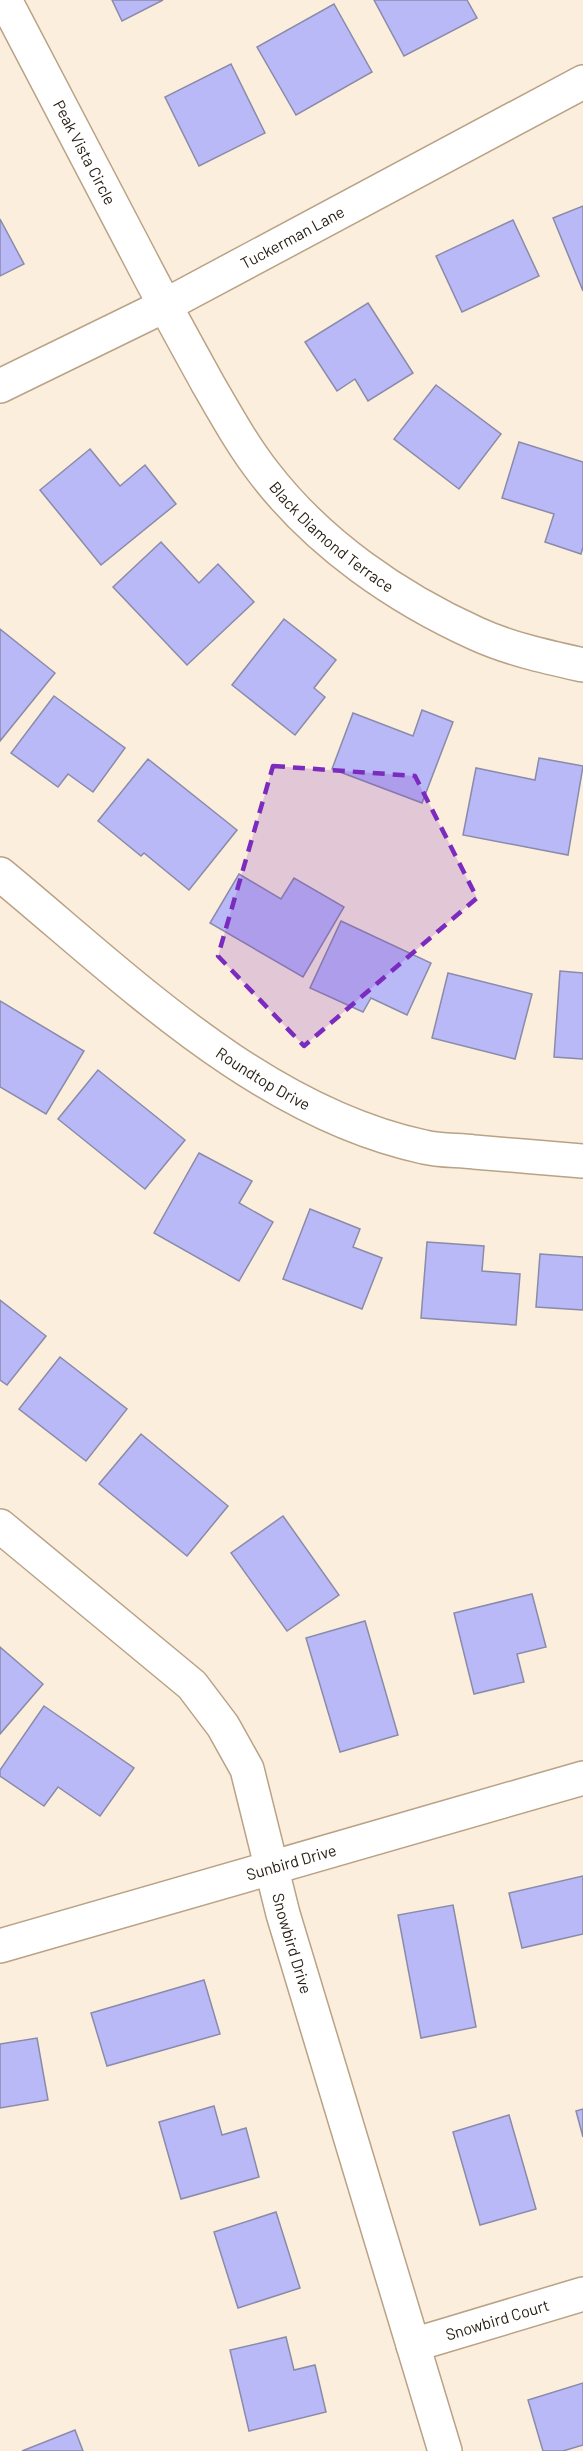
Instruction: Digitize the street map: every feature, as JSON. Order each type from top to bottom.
[{"type":"street","name":"Peak Vista Circle","points":[[5,0],[164,306]]},
{"type":"street","name":"Tuckerman Lane","points":[[0,386],[164,306],[583,82]]},
{"type":"street","name":"Black Diamond Terrace","points":[[164,306],[237,434],[259,466],[298,512],[336,547],[380,580],[417,603],[478,635],[539,655],[583,665]]},
{"type":"street","name":"Roundtop Drive","points":[[0,874],[181,1023],[230,1060],[294,1098],[356,1126],[425,1147],[583,1161]]},
{"type":"street","name":"Snowbird Drive","points":[[0,1526],[192,1685],[223,1726],[247,1769],[283,1914],[445,2451]]},
{"type":"street","name":"Sunbird Drive","points":[[0,1946],[583,1778]]},
{"type":"street","name":"Snowbird Court","points":[[413,2344],[583,2294]]},
{"type":"highlighted area","points":[[273,766],[415,776],[477,898],[304,1046],[218,956]]},
{"type":"building","points":[[112,0],[163,0],[122,21]]},
{"type":"building","points":[[374,0],[467,0],[477,18],[404,56]]},
{"type":"building","points":[[334,4],[372,72],[296,115],[257,47]]},
{"type":"building","points":[[231,64],[265,133],[199,166],[165,97]]},
{"type":"building","points":[[583,206],[583,291],[553,218]]},
{"type":"building","points":[[0,219],[24,264],[0,276]]},
{"type":"building","points":[[513,220],[539,276],[462,312],[436,256]]},
{"type":"building","points":[[368,303],[413,373],[368,401],[355,379],[337,391],[305,342]]},
{"type":"building","points":[[436,385],[501,434],[459,489],[394,439]]},
{"type":"building","points":[[519,442],[583,462],[583,547],[581,554],[545,542],[554,514],[502,498]]},
{"type":"building","points":[[90,449],[120,486],[145,465],[176,504],[101,565],[40,490]]},
{"type":"building","points":[[161,542],[199,583],[218,564],[254,602],[187,665],[113,587]]},
{"type":"building","points":[[284,619],[336,660],[314,688],[325,697],[295,735],[232,685]]},
{"type":"building","points":[[0,629],[55,673],[0,741]]},
{"type":"building","points":[[54,696],[125,748],[93,792],[68,774],[58,787],[11,753]]},
{"type":"building","points":[[422,710],[453,722],[422,803],[332,769],[353,713],[413,736]]},
{"type":"building","points":[[539,758],[583,766],[568,855],[463,835],[476,768],[535,780]]},
{"type":"building","points":[[148,759],[237,830],[189,890],[144,853],[141,856],[98,821]]},
{"type":"building","points":[[239,874],[281,899],[294,878],[344,907],[303,977],[210,923]]},
{"type":"building","points":[[341,921],[431,963],[407,1015],[371,998],[363,1012],[310,988]]},
{"type":"building","points":[[560,971],[583,973],[583,1059],[554,1057]]},
{"type":"building","points":[[448,973],[532,994],[515,1059],[432,1038]]},
{"type":"building","points":[[0,1001],[84,1051],[46,1114],[0,1087]]},
{"type":"building","points":[[98,1070],[185,1140],[145,1189],[58,1119]]},
{"type":"building","points":[[199,1153],[252,1181],[239,1203],[273,1222],[239,1281],[154,1233]]},
{"type":"building","points":[[310,1209],[360,1229],[353,1247],[382,1258],[362,1309],[283,1279]]},
{"type":"building","points":[[427,1242],[484,1246],[482,1271],[520,1274],[516,1325],[421,1318]]},
{"type":"building","points":[[540,1254],[583,1257],[583,1310],[536,1307]]},
{"type":"building","points":[[0,1300],[46,1336],[7,1385],[0,1380]]},
{"type":"building","points":[[60,1357],[127,1409],[86,1461],[19,1409]]},
{"type":"building","points":[[141,1434],[228,1506],[187,1556],[99,1484]]},
{"type":"building","points":[[283,1516],[339,1595],[287,1631],[231,1553]]},
{"type":"building","points":[[532,1594],[546,1647],[517,1654],[524,1682],[474,1694],[454,1613]]},
{"type":"building","points":[[365,1621],[398,1735],[340,1752],[306,1638]]},
{"type":"building","points":[[0,1647],[43,1684],[0,1734]]},
{"type":"building","points":[[44,1706],[134,1768],[100,1816],[58,1787],[44,1806],[0,1776],[0,1770]]},
{"type":"building","points":[[583,1876],[583,1934],[522,1948],[509,1893]]},
{"type":"building","points":[[453,1905],[476,2027],[421,2038],[398,1915]]},
{"type":"building","points":[[204,1980],[220,2034],[107,2066],[91,2013]]},
{"type":"building","points":[[37,2038],[48,2100],[0,2108],[0,2044]]},
{"type":"building","points":[[214,2106],[222,2135],[246,2128],[259,2177],[181,2199],[159,2122]]},
{"type":"building","points":[[583,2109],[583,2137],[576,2111]]},
{"type":"building","points":[[509,2115],[536,2209],[480,2225],[453,2132]]},
{"type":"building","points":[[276,2212],[300,2288],[238,2308],[214,2232]]},
{"type":"building","points":[[286,2337],[294,2370],[315,2365],[326,2412],[249,2431],[230,2350]]},
{"type":"building","points":[[583,2383],[583,2445],[563,2451],[543,2451],[528,2400]]},
{"type":"building","points":[[75,2430],[83,2451],[22,2451]]}]
